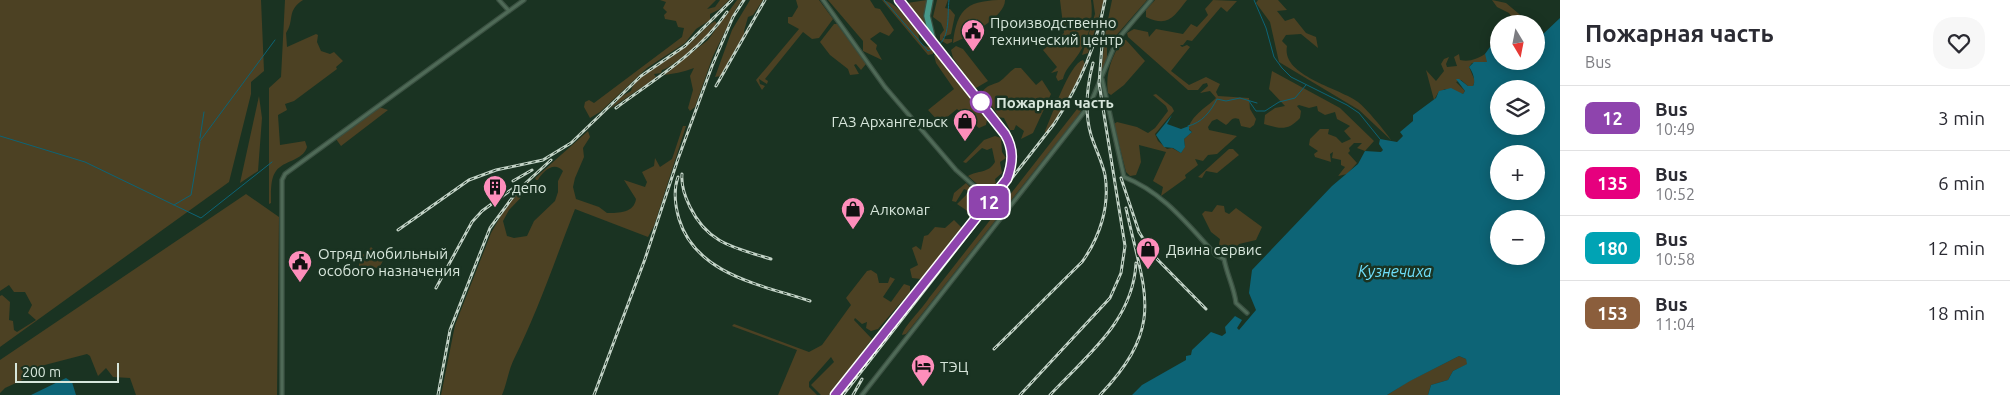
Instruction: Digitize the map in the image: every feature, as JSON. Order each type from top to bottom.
[{"type":"main road","points":[[835,395],[1007,179],[1011,170],[1012,155],[1009,140],[899,0]]},
{"type":"main road","points":[[930,0],[928,22],[935,46]]},
{"type":"street","points":[[499,0],[509,11]]},
{"type":"street","points":[[282,395],[282,180],[284,174],[524,0]]},
{"type":"street","points":[[823,0],[885,87],[952,166],[990,200]]},
{"type":"street","points":[[862,395],[1091,102],[1116,40],[1151,0]]},
{"type":"street","points":[[1102,78],[1124,177],[1143,185],[1170,205],[1216,255],[1224,259],[1226,273],[1235,288],[1236,303],[1247,313]]},
{"type":"shaded area","points":[[0,0],[261,0],[264,71],[251,82],[251,94],[229,182],[0,347],[0,296],[2,295],[10,302],[9,320],[13,321],[14,330],[17,332],[36,320],[28,313],[32,305],[25,292],[14,292],[9,285],[0,291]]},
{"type":"shaded area","points":[[285,0],[303,0],[294,8],[286,33],[287,47],[316,34],[318,35],[317,42],[321,51],[330,54],[334,52],[343,61],[336,67],[337,69],[294,101],[285,104],[287,110],[278,115],[280,145],[305,141],[307,147],[302,155],[279,167],[274,174],[271,203],[269,204],[269,88],[281,77]]},
{"type":"shaded area","points":[[660,0],[716,0],[707,9],[715,7],[720,0],[729,0],[720,9],[710,14],[710,20],[696,29],[685,43],[647,68],[600,112],[590,118],[584,107],[585,102],[589,100],[594,103],[682,37],[684,28],[678,27],[676,21],[665,19],[664,15],[667,12],[663,8],[666,2]]},
{"type":"shaded area","points":[[737,0],[742,0],[713,56],[695,107],[690,111],[688,108],[693,90],[690,76],[694,68],[663,75],[708,40]]},
{"type":"shaded area","points":[[750,0],[763,0],[753,15],[748,17],[744,31],[745,36],[725,72],[721,76],[715,77],[732,30]]},
{"type":"shaded area","points":[[796,0],[819,0],[833,19],[819,38],[812,39],[803,32],[765,79],[768,81],[767,84],[759,79],[760,84],[765,86],[762,90],[756,80],[799,29],[788,23],[788,17],[792,17],[798,7]]},
{"type":"shaded area","points":[[828,0],[870,0],[875,8],[880,9],[894,30],[889,36],[880,32],[870,39],[877,45],[876,49],[882,60],[863,51],[863,41]]},
{"type":"shaded area","points":[[882,0],[891,3],[906,16],[917,30],[922,44],[933,48],[933,54],[928,55]]},
{"type":"shaded area","points":[[927,0],[925,10],[926,23],[923,25],[907,3]]},
{"type":"shaded area","points":[[937,0],[948,0],[945,8],[950,9],[955,15],[951,34],[943,37],[945,39],[952,39],[952,42],[947,44],[940,40],[940,35],[944,30],[941,23],[933,17]]},
{"type":"shaded area","points":[[1005,0],[1004,6],[999,13],[985,26],[953,43],[958,21],[967,8],[982,2]]},
{"type":"shaded area","points":[[1060,0],[1091,0],[1092,16],[1087,38],[1080,52],[1066,71],[1063,79],[1058,81],[1056,77],[1058,71],[1051,73],[1057,67],[1043,50],[1064,33]]},
{"type":"shaded area","points":[[1093,0],[1104,0],[1088,53],[1082,55],[1095,14]]},
{"type":"shaded area","points":[[1112,0],[1147,0],[1107,46],[1107,58],[1101,74],[1106,29]]},
{"type":"shaded area","points":[[1155,0],[1187,0],[1170,19],[1160,21],[1146,17],[1146,10]]},
{"type":"shaded area","points":[[1213,0],[1237,1],[1227,12],[1221,7],[1192,41],[1187,40],[1183,45],[1180,45],[1182,47],[1187,45],[1190,47],[1171,71],[1189,85],[1206,77],[1220,84],[1216,92],[1218,96],[1249,98],[1250,109],[1256,119],[1254,125],[1250,128],[1241,126],[1239,119],[1236,118],[1226,125],[1217,119],[1212,121],[1208,127],[1209,130],[1237,136],[1217,154],[1208,155],[1203,161],[1195,159],[1198,165],[1185,175],[1186,178],[1161,196],[1163,187],[1153,181],[1166,152],[1139,145],[1141,162],[1136,175],[1130,176],[1126,172],[1114,124],[1117,122],[1137,127],[1148,133],[1155,128],[1168,111],[1166,106],[1153,95],[1156,94],[1172,107],[1174,111],[1155,134],[1158,141],[1167,149],[1172,148],[1181,153],[1185,146],[1184,139],[1192,132],[1188,128],[1191,123],[1197,114],[1216,98],[1210,91],[1200,93],[1208,86],[1207,83],[1203,84],[1198,90],[1188,90],[1128,37],[1127,33],[1134,29],[1148,32],[1149,37],[1156,29],[1183,34],[1191,24],[1197,27],[1208,15],[1205,9]]},
{"type":"shaded area","points":[[1258,0],[1278,0],[1287,10],[1277,11],[1285,21],[1294,18],[1306,33],[1316,37],[1318,48],[1301,34],[1286,35],[1282,41],[1287,46],[1288,56],[1293,65],[1314,80],[1358,102],[1391,140],[1359,110],[1279,62],[1270,22],[1256,3]]},
{"type":"shaded area","points":[[1492,0],[1506,3],[1520,15],[1510,15],[1497,7]]},
{"type":"shaded area","points":[[715,21],[717,24],[713,30],[709,31],[710,35],[662,70],[661,73],[654,74],[656,77],[651,81],[610,109],[622,96],[631,91],[639,79],[647,72],[689,44]]},
{"type":"shaded area","points":[[834,24],[837,24],[866,64],[861,70],[856,64],[854,65],[859,74],[850,75],[848,69],[830,55],[820,42]]},
{"type":"shaded area","points":[[1122,40],[1126,40],[1145,61],[1124,85],[1111,95],[1108,93],[1107,86],[1108,72],[1112,59]]},
{"type":"shaded area","points":[[956,46],[963,49],[988,81],[976,88],[974,87],[953,58],[951,50]]},
{"type":"shaded area","points":[[1459,54],[1460,60],[1473,60],[1485,54],[1488,60],[1487,63],[1472,63],[1469,67],[1475,81],[1473,86],[1468,86],[1461,80],[1456,82],[1465,91],[1463,94],[1445,89],[1438,93],[1434,100],[1426,70],[1436,81],[1444,71],[1441,64],[1444,59],[1449,57],[1446,64],[1447,67],[1457,66],[1454,57]]},
{"type":"shaded area","points":[[934,55],[937,55],[987,120],[986,125],[979,128],[957,109],[940,123],[928,110],[954,89],[936,63]]},
{"type":"shaded area","points":[[1083,60],[1086,66],[1048,134],[1046,134],[1045,131],[1067,80],[1072,71]]},
{"type":"shaded area","points":[[1015,68],[1021,68],[1036,85],[1042,80],[1051,94],[1033,133],[1021,139],[1024,131],[1016,125],[1014,130],[1010,130],[1004,118],[998,117],[982,92],[999,82]]},
{"type":"shaded area","points":[[1272,71],[1340,108],[1374,141],[1365,151],[1357,148],[1362,143],[1354,143],[1349,148],[1350,151],[1348,153],[1357,163],[1347,174],[1338,176],[1345,167],[1341,165],[1341,160],[1332,158],[1333,152],[1330,154],[1331,162],[1315,157],[1314,154],[1318,151],[1309,145],[1310,139],[1320,129],[1329,129],[1328,134],[1336,137],[1342,143],[1351,139],[1344,131],[1350,126],[1337,119],[1335,112],[1325,115],[1318,111],[1317,106],[1309,108],[1299,105],[1297,106],[1301,111],[1300,118],[1292,125],[1279,128],[1264,124],[1265,115],[1275,108],[1285,106],[1269,89]]},
{"type":"shaded area","points":[[259,96],[262,118],[258,171],[240,183]]},
{"type":"shaded area","points":[[1081,104],[1084,105],[1078,116],[906,334],[902,335],[903,331]]},
{"type":"shaded area","points":[[379,107],[388,110],[341,146],[336,139]]},
{"type":"shaded area","points":[[683,126],[686,126],[654,226],[648,237],[575,209],[539,304],[512,364],[502,395],[441,395],[455,325],[491,233],[503,212],[518,193],[529,181],[530,188],[509,210],[503,221],[507,236],[514,238],[527,236],[534,221],[555,201],[558,192],[558,181],[563,171],[560,168],[552,167],[543,173],[538,180],[535,178],[588,131],[590,137],[583,148],[584,157],[573,187],[576,199],[599,207],[607,213],[629,210],[635,204],[636,199],[624,180],[645,187],[647,182],[642,172],[654,166],[655,158],[660,167],[672,159]]},
{"type":"shaded area","points":[[995,136],[1001,138],[1002,152],[1006,158],[1000,162],[1002,173],[995,179],[996,184],[985,191],[968,176],[992,166],[995,162],[992,148],[987,150],[982,148],[966,163],[963,162],[984,140]]},
{"type":"shaded area","points":[[1229,149],[1233,149],[1239,155],[1217,173],[1206,171],[1202,178],[1198,177]]},
{"type":"shaded area","points":[[966,183],[983,200],[969,216],[966,210],[957,204],[968,193],[967,190],[964,189],[956,202],[952,201],[954,193]]},
{"type":"shaded area","points":[[246,194],[279,217],[277,395],[136,395],[130,378],[113,377],[106,368],[98,376],[90,356],[87,354],[37,367],[29,377],[5,388],[0,393],[0,360]]},
{"type":"shaded area","points":[[1217,205],[1224,206],[1225,212],[1229,214],[1236,208],[1262,227],[1256,240],[1239,244],[1230,258],[1226,257],[1225,252],[1218,250],[1220,239],[1211,232],[1202,214],[1205,211],[1212,212]]},
{"type":"shaded area","points":[[954,220],[962,228],[927,274],[921,279],[912,278],[910,269],[918,265],[912,248],[916,246],[921,250],[924,236],[928,235],[935,227],[945,228]]},
{"type":"shaded area","points":[[371,247],[384,259],[379,268],[359,266],[359,256],[363,254],[374,259],[366,253]]},
{"type":"shaded area","points":[[871,270],[877,274],[879,283],[888,283],[890,277],[895,279],[883,297],[891,302],[904,284],[910,286],[910,292],[878,329],[871,331],[866,328],[867,322],[862,324],[855,318],[854,320],[872,339],[829,395],[821,395],[811,385],[834,362],[831,357],[809,382],[809,387],[817,395],[778,395],[797,350],[732,326],[734,324],[809,352],[822,345],[851,305],[846,298],[867,271]]},
{"type":"shaded area","points":[[1459,356],[1466,359],[1468,364],[1453,371],[1448,380],[1431,385],[1428,395],[1387,395],[1409,381]]},
{"type":"water","name":"Кузнечиха","points":[[1560,18],[1560,395],[1428,395],[1431,385],[1448,380],[1453,371],[1467,364],[1466,359],[1459,356],[1387,395],[1132,395],[1142,385],[1186,360],[1186,356],[1191,355],[1192,350],[1211,332],[1222,336],[1226,333],[1225,327],[1235,316],[1242,320],[1237,328],[1239,330],[1256,310],[1249,293],[1252,270],[1332,186],[1358,164],[1365,151],[1381,152],[1383,150],[1379,144],[1380,139],[1397,142],[1403,136],[1400,132],[1413,121],[1413,115],[1436,98],[1439,91],[1451,88],[1463,94],[1465,91],[1456,79],[1459,79],[1468,86],[1473,86],[1474,76],[1469,67],[1474,62],[1487,62],[1485,54],[1490,47],[1490,70],[1545,70],[1545,32]]},
{"type":"water","points":[[1172,115],[1167,124],[1181,129],[1189,126],[1189,130],[1192,132],[1184,139],[1185,147],[1181,153],[1173,148],[1164,147],[1156,135]]},
{"type":"water","points":[[66,378],[72,382],[76,395],[31,395]]},
{"type":"waterway","points":[[884,0],[928,51],[934,48]]},
{"type":"waterway","points":[[937,46],[946,32],[949,0]]},
{"type":"waterway","points":[[1254,0],[1266,28],[1274,57],[1282,68],[1291,77],[1359,113],[1380,139]]},
{"type":"waterway","points":[[200,141],[275,40]]},
{"type":"waterway","points":[[1249,101],[1256,111],[1265,111],[1279,102],[1295,98],[1306,85]]},
{"type":"waterway","points":[[1188,126],[1206,116],[1217,99],[1226,101],[1240,98],[1257,103]]},
{"type":"waterway","points":[[200,138],[204,112]]},
{"type":"waterway","points":[[0,136],[85,162],[201,218],[272,162]]},
{"type":"waterway","points":[[174,205],[191,195],[200,142]]},
{"type":"railway","points":[[398,230],[469,180],[496,170],[543,160],[571,143],[641,76],[685,46],[732,0]]},
{"type":"railway","points":[[594,395],[645,259],[678,159],[712,66],[733,17],[744,0]]},
{"type":"railway","points":[[716,86],[765,0]]},
{"type":"railway","points":[[843,395],[1054,124],[1086,65],[1102,17],[1105,0]]},
{"type":"railway","points":[[616,108],[690,53],[716,27],[727,12]]},
{"type":"railway","points":[[1020,395],[1110,298],[1121,273],[1125,246],[1099,83],[1103,32]]},
{"type":"railway","points":[[994,349],[1082,262],[1099,232],[1105,210],[1106,187],[1104,170],[1091,135],[1087,108],[1089,81],[1093,63]]},
{"type":"railway","points":[[438,395],[450,330],[490,228],[518,190],[551,160]]},
{"type":"railway","points":[[513,181],[532,170]]},
{"type":"railway","points":[[682,174],[686,199],[705,229],[724,243],[771,259]]},
{"type":"railway","points":[[678,177],[675,198],[679,219],[688,238],[700,253],[715,265],[733,275],[752,283],[810,301]]},
{"type":"railway","points":[[1121,178],[1139,232],[1154,256],[1206,309]]},
{"type":"railway","points":[[436,288],[472,222],[482,211],[515,187]]},
{"type":"railway","points":[[1100,395],[1121,370],[1135,348],[1142,327],[1145,307],[1139,263],[1126,208]]},
{"type":"railway","points":[[1050,395],[1093,351],[1117,320],[1133,284],[1136,263]]},
{"type":"railway","points":[[853,395],[862,379]]},
{"type":"bus line","name":"12","points":[[835,395],[1007,179],[1011,170],[1012,150],[1009,140],[974,93],[899,0]]},
{"type":"place","name":"Производственно технический центр","points":[[973,52]]},
{"type":"place","name":"Пожарная часть","points":[[981,102]]},
{"type":"place","name":"ГАЗ Архангельск","points":[[965,142]]},
{"type":"place","name":"депо","points":[[495,208]]},
{"type":"place","name":"Алкомаг","points":[[853,230]]},
{"type":"place","name":"Двина сервис","points":[[1148,270]]},
{"type":"place","name":"Отряд мобильный особого назначения","points":[[300,283]]},
{"type":"place","name":"ТЭЦ","points":[[923,387]]}]
